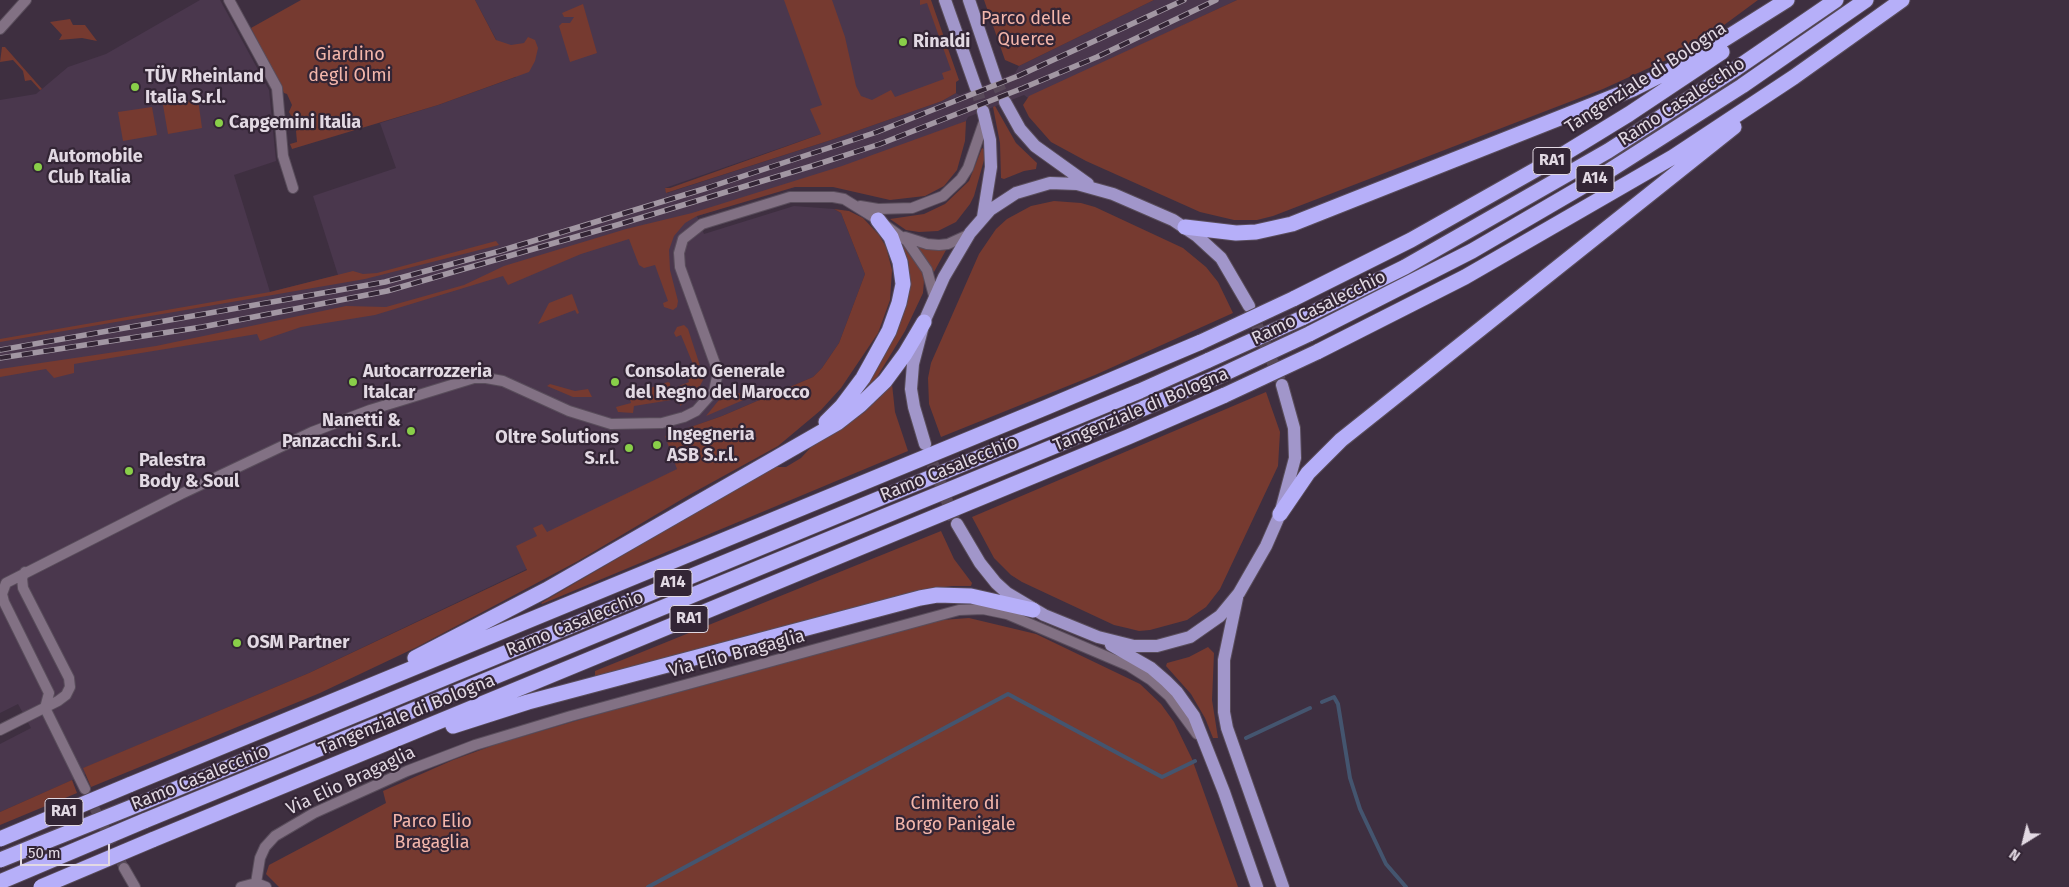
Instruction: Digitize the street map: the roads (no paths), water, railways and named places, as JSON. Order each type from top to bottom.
[{"type":"highway","points":[[1185,226],[1236,233],[1256,232],[1292,224],[1641,85],[1686,63],[1788,0]]},
{"type":"highway","name":"Tangenziale di Bologna","points":[[0,839],[1047,408],[1201,342],[1293,299],[1411,240],[1567,152],[1679,82],[1797,0]]},
{"type":"highway","name":"Ramo Casalecchio","points":[[0,860],[1140,391],[1302,318],[1412,262],[1608,151],[1734,70],[1836,0]]},
{"type":"highway","name":"Ramo Casalecchio","points":[[0,882],[1055,446],[1217,377],[1309,334],[1472,251],[1604,174],[1750,81],[1866,0]]},
{"type":"highway","name":"Tangenziale di Bologna","points":[[41,887],[1110,445],[1225,395],[1317,352],[1465,278],[1673,157],[1794,78],[1902,0]]},
{"type":"highway","points":[[1280,514],[1308,473],[1341,440],[1658,189],[1794,78]]},
{"type":"highway","points":[[793,448],[832,416],[850,396],[871,365],[895,318],[902,284],[900,262],[891,237],[878,220]]},
{"type":"highway","points":[[282,723],[452,640],[530,598],[848,415],[872,394],[900,360],[924,322]]},
{"type":"highway","points":[[310,775],[528,702],[920,598],[937,595],[971,596],[1033,610]]},
{"type":"main road","points":[[945,0],[976,88]]},
{"type":"main road","points":[[969,0],[996,80]]},
{"type":"main road","points":[[1005,102],[1020,129],[1035,146],[1062,167],[1095,188],[1185,226],[1220,258],[1249,306]]},
{"type":"main road","points":[[983,217],[991,167],[990,140],[984,115]]},
{"type":"main road","points":[[925,444],[914,407],[911,389],[913,364],[924,322],[934,296],[970,233],[983,217],[1007,197],[1033,186],[1066,183],[1095,188]]},
{"type":"main road","points":[[957,524],[987,573],[1007,593],[1033,610],[1062,624],[1098,637],[1144,647],[1179,642],[1210,625],[1239,593],[1266,546],[1280,514],[1292,471],[1295,449],[1294,428],[1282,385]]},
{"type":"main road","points":[[1239,593],[1224,660],[1224,712],[1227,728],[1283,887]]},
{"type":"main road","points":[[1098,637],[1150,668],[1177,692],[1202,732],[1257,887]]},
{"type":"street","points":[[0,29],[26,0]]},
{"type":"street","points":[[229,0],[277,88],[284,156],[293,188]]},
{"type":"street","points":[[45,708],[49,700],[48,689],[3,598],[6,583],[180,494],[312,432],[370,410],[466,380],[495,379],[569,411],[611,424],[662,422],[684,417],[706,402],[714,391],[718,378],[712,354],[680,267],[679,253],[683,239],[702,224],[790,197],[834,197],[857,205],[884,209],[912,208],[943,196],[961,179],[968,168],[984,115]]},
{"type":"street","points":[[857,205],[901,235],[927,244],[948,244],[970,233]]},
{"type":"street","points":[[901,235],[920,258],[927,270],[934,296]]},
{"type":"street","points":[[0,730],[45,708],[66,695],[70,687],[70,681],[23,588],[22,578],[25,572]]},
{"type":"street","name":"Via Elio Bragaglia","points":[[241,887],[261,885],[260,858],[265,847],[275,836],[314,813],[407,771],[475,745],[571,716],[959,610],[983,609],[1007,614],[1128,666],[1151,680],[1169,696],[1193,727],[1218,774]]},
{"type":"street","points":[[45,708],[85,789]]},
{"type":"street","points":[[124,868],[135,887]]},
{"type":"waterway","points":[[648,887],[1008,694],[1162,777],[1195,761]]},
{"type":"waterway","points":[[1322,702],[1334,697],[1338,704],[1350,778],[1360,809],[1386,864],[1406,887]]},
{"type":"waterway","points":[[1246,738],[1310,708]]},
{"type":"tunnel","points":[[996,80],[1005,102]]},
{"type":"tunnel","points":[[976,88],[983,111]]},
{"type":"tunnel","points":[[1250,309],[1280,380]]},
{"type":"tunnel","points":[[926,447],[954,519]]},
{"type":"tunnel","points":[[88,795],[124,868]]},
{"type":"railway","points":[[0,350],[385,282],[500,251],[707,188],[877,132],[1018,76],[1184,0]]},
{"type":"railway","points":[[0,358],[202,327],[387,291],[617,225],[880,144],[1097,57],[1216,0]]},
{"type":"place","name":"Rinaldi","points":[[903,42]]},
{"type":"place","name":"TÜV Rheinland Italia S.r.l.","points":[[135,87]]},
{"type":"place","name":"Capgemini Italia","points":[[219,123]]},
{"type":"place","name":"Automobile Club Italia","points":[[38,167]]},
{"type":"place","name":"Autocarrozzeria Italcar","points":[[353,382]]},
{"type":"place","name":"Consolato Generale del Regno del Marocco","points":[[615,382]]},
{"type":"place","name":"Nanetti & Panzacchi S.r.l.","points":[[411,431]]},
{"type":"place","name":"Ingegneria ASB S.r.l.","points":[[657,445]]},
{"type":"place","name":"Oltre Solutions S.r.l.","points":[[629,448]]},
{"type":"place","name":"Palestra Body & Soul","points":[[129,471]]},
{"type":"place","name":"OSM Partner","points":[[237,643]]},
{"type":"park label","name":"Parco delle Querce","points":[[1026,29]]},
{"type":"park label","name":"Giardino degli Olmi","points":[[350,65]]},
{"type":"park label","name":"Cimitero di Borgo Panigale","points":[[955,814]]},
{"type":"park label","name":"Parco Elio Bragaglia","points":[[432,832]]}]
